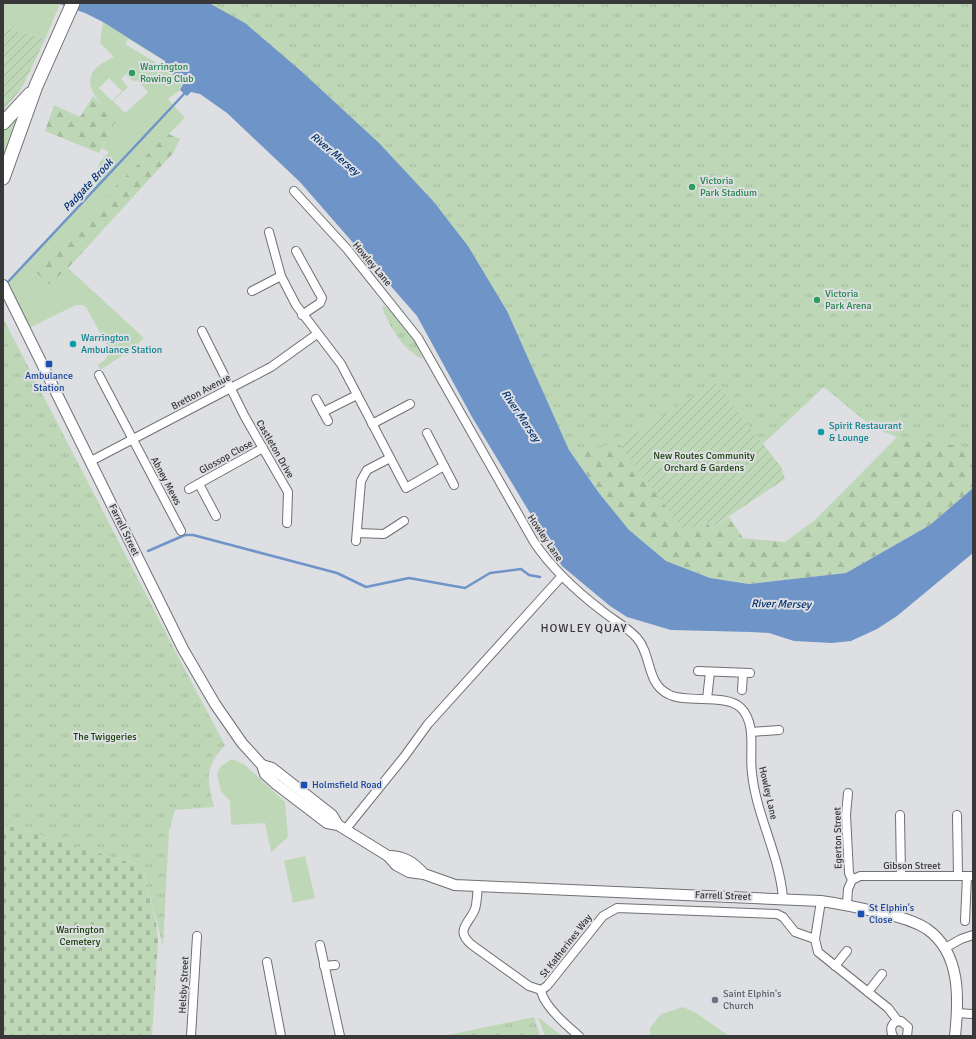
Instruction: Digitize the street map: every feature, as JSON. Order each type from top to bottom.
[{"type":"main road","points":[[3,178],[36,86],[73,3]]},
{"type":"main road","points":[[3,123],[36,86]]},
{"type":"street","name":"Howley Lane","points":[[294,191],[347,248],[418,338],[534,542],[561,577],[602,611],[632,632],[646,653],[650,671],[660,689],[679,698],[707,699],[734,703],[745,713],[751,732],[752,773],[759,807],[779,868],[783,898]]},
{"type":"street","points":[[269,232],[281,276],[302,314],[341,364],[406,488],[444,466]]},
{"type":"street","points":[[296,251],[322,298],[320,302],[302,314]]},
{"type":"street","points":[[252,291],[281,276]]},
{"type":"street","name":"Farrell Street","points":[[3,285],[198,676],[227,723],[242,743],[262,765],[272,768],[332,814],[341,828],[388,856],[396,865],[409,872],[424,874],[444,883],[478,887],[783,898],[821,901],[847,904],[914,922],[932,933],[945,948],[951,962],[956,980],[957,1013],[955,1036]]},
{"type":"street","name":"Castleton Drive","points":[[202,332],[230,388],[288,492],[287,523]]},
{"type":"street","name":"Bretton Avenue","points":[[91,461],[271,367],[317,334]]},
{"type":"street","name":"Abney Mews","points":[[99,375],[181,531]]},
{"type":"street","points":[[323,412],[357,395]]},
{"type":"street","points":[[316,399],[328,420]]},
{"type":"street","points":[[372,424],[410,404]]},
{"type":"street","points":[[427,433],[454,485]]},
{"type":"street","name":"Glossop Close","points":[[189,489],[263,448]]},
{"type":"street","points":[[390,458],[367,470],[361,482],[356,537],[384,534],[404,521]]},
{"type":"street","name":"Glossop Close","points":[[199,484],[216,516]]},
{"type":"street","points":[[341,828],[404,758],[428,724],[561,577]]},
{"type":"street","points":[[698,671],[747,673],[742,690]]},
{"type":"street","points":[[707,699],[710,672]]},
{"type":"street","points":[[751,732],[780,730]]},
{"type":"street","name":"Egerton Street","points":[[847,904],[849,886],[852,880],[848,873],[846,815],[848,793]]},
{"type":"street","points":[[957,814],[958,876]]},
{"type":"street","points":[[900,815],[901,876]]},
{"type":"street","name":"Gibson Street","points":[[852,880],[860,876],[970,876]]},
{"type":"street","points":[[965,921],[970,876]]},
{"type":"street","name":"St Katherines Way","points":[[478,887],[475,908],[464,928],[465,937],[472,945],[529,986],[540,990],[547,986],[603,916],[617,908],[777,914],[783,917],[795,932],[815,939]]},
{"type":"street","points":[[821,901],[815,939],[818,952],[888,1008],[898,1021],[904,1022],[908,1026],[907,1036]]},
{"type":"street","name":"Helsby Street","points":[[191,1036],[197,936]]},
{"type":"street","points":[[945,948],[961,939],[973,936]]},
{"type":"street","points":[[320,945],[340,1036]]},
{"type":"street","points":[[835,966],[847,952]]},
{"type":"street","points":[[267,962],[281,1036]]},
{"type":"street","points":[[324,966],[335,965]]},
{"type":"street","points":[[868,992],[882,974]]},
{"type":"street","points":[[540,990],[546,1004],[580,1036]]},
{"type":"street","points":[[957,1013],[972,1014]]},
{"type":"street","points":[[893,1036],[891,1032],[892,1026],[898,1021]]},
{"type":"green space","points":[[3,3],[60,4],[45,39],[3,26]]},
{"type":"green space","points":[[209,3],[292,3],[606,403],[619,444],[705,520],[711,528],[729,517],[743,538],[785,542],[815,520],[897,437],[920,440],[973,417],[973,488],[930,525],[846,573],[749,584],[710,578],[666,561],[629,530],[599,493],[569,450],[507,311],[468,246],[434,202],[379,143],[245,23]]},
{"type":"green space","points":[[209,3],[973,3],[973,448],[897,437],[872,427],[824,387],[763,444],[715,383],[619,444],[569,450],[507,311],[468,246],[434,202],[383,148],[301,71],[245,23]]},
{"type":"green space","points":[[103,22],[166,61],[166,69],[184,83],[180,90],[168,99],[185,118],[169,134],[180,139],[173,153],[68,268],[144,338],[131,350],[100,370],[98,364],[106,358],[108,347],[86,307],[83,305],[76,305],[29,328],[7,283],[96,186],[99,163],[109,152],[102,148],[117,119],[101,103],[92,90],[90,82],[91,75],[96,68],[114,57],[100,43]],"holes":[[[128,39],[165,61],[165,68],[125,44]],[[126,74],[134,82],[137,80],[148,92],[125,113],[113,101],[128,87],[121,79]],[[109,78],[122,91],[112,101],[99,88]]]},
{"type":"green space","points":[[3,26],[45,39],[23,86],[3,111]]},
{"type":"green space","points":[[93,96],[117,119],[99,153],[45,131],[54,105],[80,117]]},
{"type":"green space","points":[[23,107],[3,163],[3,128]]},
{"type":"green space","points":[[168,134],[180,139],[173,153],[68,268],[49,284],[33,270]]},
{"type":"green space","points":[[384,306],[396,316],[406,328],[415,342],[422,359],[403,344],[388,322],[382,307]]},
{"type":"green space","name":"The Twiggeries","points":[[3,318],[225,745],[210,767],[209,780],[214,807],[175,810],[169,831],[163,946],[142,866],[3,824]]},
{"type":"green space","name":"New Routes Community Orchard & Gardens","points":[[715,382],[781,467],[785,479],[711,528],[705,520],[685,532],[619,444]]},
{"type":"green space","points":[[232,759],[245,765],[285,802],[288,837],[271,852],[265,823],[231,825],[230,801],[221,791],[217,774],[221,766]]},
{"type":"green space","name":"Warrington Cemetery","points":[[3,824],[142,866],[156,922],[158,940],[152,1036],[3,1036]]},
{"type":"green space","points":[[305,856],[315,898],[293,903],[284,861]]},
{"type":"green space","points":[[683,1007],[696,1013],[729,1036],[650,1036],[650,1028],[661,1014]]},
{"type":"green space","points":[[534,1017],[540,1036],[443,1036]]},
{"type":"green space","points":[[538,1017],[562,1036],[545,1036]]},
{"type":"water","name":"River Mersey","points":[[57,3],[209,3],[245,23],[301,71],[379,143],[434,202],[468,246],[507,311],[569,450],[599,493],[629,530],[666,561],[710,578],[749,584],[846,573],[930,525],[973,488],[973,553],[897,616],[877,629],[851,641],[832,643],[794,641],[769,633],[671,630],[627,617],[610,606],[562,566],[472,417],[417,316],[300,182],[227,113],[200,94],[191,92],[187,96],[180,90],[184,83],[166,69],[165,61],[103,22],[85,13]]},
{"type":"waterway","name":"Padgate Brook","points":[[5,285],[184,94]]},
{"type":"waterway","points":[[148,551],[185,535],[193,535],[337,573],[366,587],[409,578],[465,588],[490,573],[521,569],[529,575],[540,577]]},
{"type":"place","name":"Warrington Rowing Club","points":[[132,73]]},
{"type":"place","name":"Victoria Park Stadium","points":[[692,187]]},
{"type":"place","name":"Victoria Park Arena","points":[[817,300]]},
{"type":"place","name":"Warrington Ambulance Station","points":[[73,344]]},
{"type":"place","name":"Ambulance Station","points":[[49,364]]},
{"type":"place","name":"Spirit Restaurant & Lounge","points":[[821,432]]},
{"type":"place","name":"Holmsfield Road","points":[[304,785]]},
{"type":"place","name":"St Elphin's Close","points":[[861,914]]},
{"type":"place","name":"Saint Elphin's Church","points":[[715,1000]]},
{"type":"district","name":"HOWLEY QUAY","points":[[584,628]]}]
